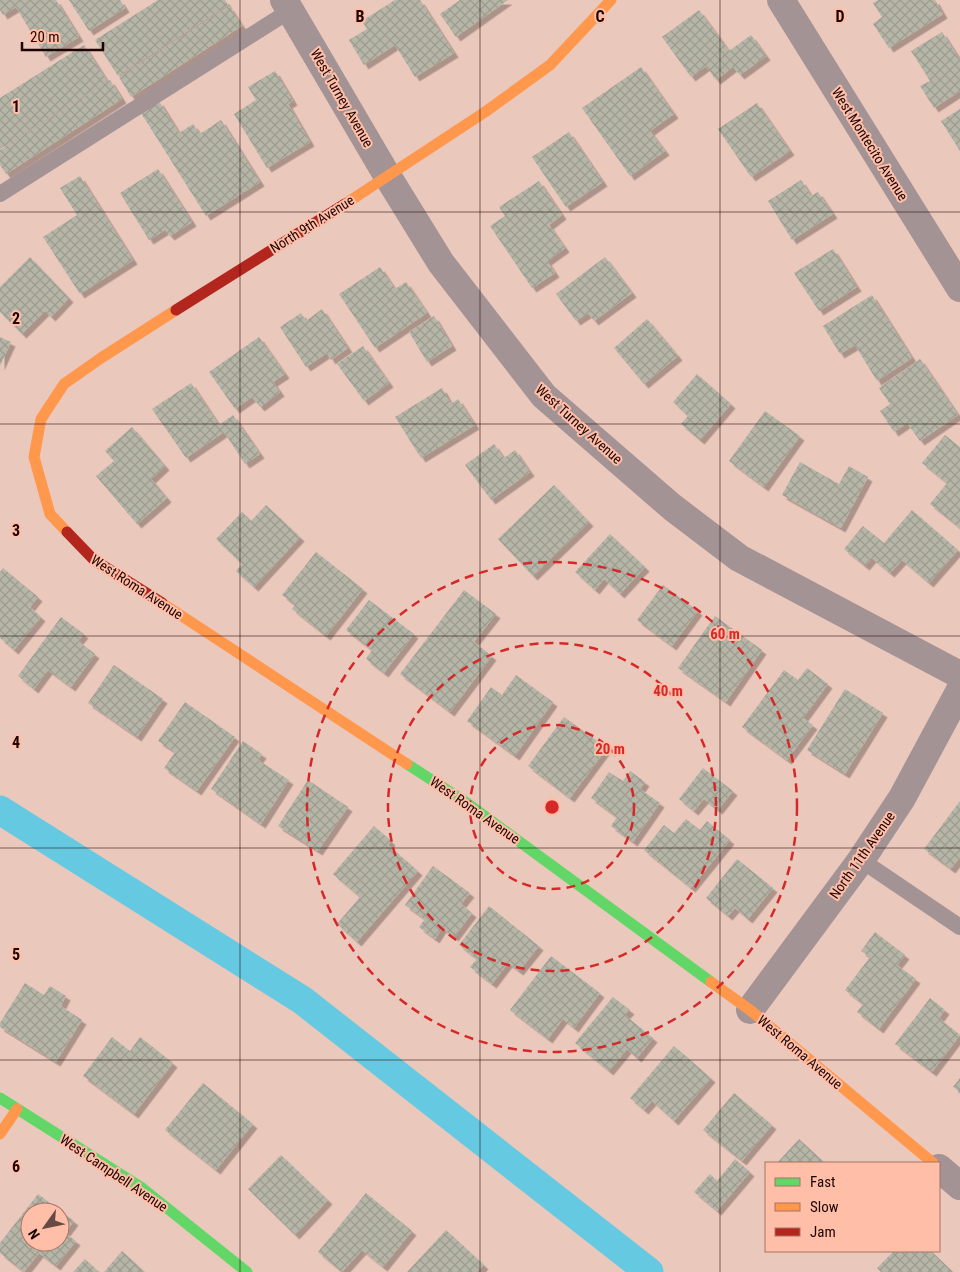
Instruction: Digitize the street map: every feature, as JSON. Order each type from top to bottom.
[{"type":"street","name":"North 9th Avenue","points":[[34,457],[42,419],[64,384],[110,352],[388,177],[439,141],[485,112],[550,65],[611,0]]},
{"type":"street","name":"West Montecito Avenue","points":[[780,0],[960,288]]},
{"type":"street","name":"West Turney Avenue","points":[[288,5],[441,264],[544,396],[672,507],[739,558],[960,675]]},
{"type":"street","name":"West Roma Avenue","points":[[34,457],[50,514],[94,560],[464,801],[750,1010],[932,1162]]},
{"type":"street","name":"North 11th Avenue","points":[[750,1010],[861,860],[902,798],[960,690]]},
{"type":"street","name":"West Campbell Avenue","points":[[0,1098],[142,1188],[247,1272]]},
{"type":"street","points":[[0,1134],[16,1109]]},
{"type":"street","points":[[940,1169],[960,1186]]},
{"type":"lane","points":[[0,194],[288,5]]},
{"type":"lane","points":[[861,860],[960,927]]},
{"type":"building","points":[[0,0],[56,0],[79,37],[46,57],[16,7],[3,15],[0,10]]},
{"type":"building","points":[[69,0],[120,0],[125,8],[89,31]]},
{"type":"building","points":[[158,0],[225,0],[228,5],[118,76],[95,40]]},
{"type":"building","points":[[395,0],[420,0],[454,53],[415,77],[395,45],[364,65],[349,40],[367,29],[362,21]]},
{"type":"building","points":[[460,0],[508,0],[456,37],[440,14]]},
{"type":"building","points":[[878,0],[935,0],[943,14],[889,48],[873,24],[882,17],[873,3]]},
{"type":"building","points":[[229,6],[242,26],[131,97],[119,77]]},
{"type":"building","points":[[699,10],[729,51],[751,35],[766,56],[740,75],[733,67],[716,80],[706,66],[691,77],[662,37]]},
{"type":"building","points":[[942,32],[960,60],[960,91],[934,108],[920,86],[930,81],[911,51]]},
{"type":"building","points":[[84,45],[107,81],[0,149],[0,98]]},
{"type":"building","points":[[641,67],[674,114],[650,131],[665,151],[630,176],[582,108]]},
{"type":"building","points":[[275,71],[293,101],[288,104],[310,142],[267,168],[234,114],[256,100],[248,87]]},
{"type":"building","points":[[110,80],[122,99],[6,174],[0,165],[0,150]]},
{"type":"building","points":[[159,101],[179,133],[193,124],[200,134],[221,120],[260,182],[206,216],[141,113]]},
{"type":"building","points":[[757,103],[790,151],[751,177],[718,129]]},
{"type":"building","points":[[960,109],[960,151],[941,121]]},
{"type":"building","points":[[569,132],[603,182],[566,207],[532,157]]},
{"type":"building","points":[[158,169],[192,222],[170,236],[165,230],[149,240],[120,193]]},
{"type":"building","points":[[80,176],[133,260],[80,294],[43,237],[77,215],[60,188]]},
{"type":"building","points":[[801,180],[811,196],[818,192],[833,214],[792,240],[768,201]]},
{"type":"building","points":[[539,181],[562,215],[549,225],[565,248],[547,261],[555,273],[532,288],[490,226],[505,216],[499,207]]},
{"type":"building","points":[[833,249],[857,287],[819,311],[794,273]]},
{"type":"building","points":[[30,257],[69,298],[51,317],[45,311],[22,334],[0,312],[0,287]]},
{"type":"building","points":[[605,257],[632,293],[594,321],[588,313],[576,321],[556,294]]},
{"type":"building","points":[[380,267],[395,289],[406,282],[427,313],[375,348],[339,294]]},
{"type":"building","points":[[872,295],[912,358],[877,381],[855,345],[840,354],[823,326]]},
{"type":"building","points":[[322,309],[348,348],[331,360],[327,353],[306,367],[280,327],[301,313],[306,321]]},
{"type":"building","points":[[434,316],[452,346],[427,362],[409,332]]},
{"type":"building","points":[[647,319],[678,356],[644,384],[614,348]]},
{"type":"building","points":[[0,337],[11,342],[0,366]]},
{"type":"building","points":[[259,337],[285,374],[273,382],[280,392],[260,407],[252,397],[235,409],[209,372]]},
{"type":"building","points":[[363,346],[389,383],[364,401],[337,364]]},
{"type":"building","points":[[920,359],[958,415],[920,441],[907,423],[894,432],[880,411],[890,404],[879,388]]},
{"type":"building","points":[[697,374],[731,404],[700,440],[681,424],[688,416],[673,402]]},
{"type":"building","points":[[191,383],[219,425],[233,415],[260,454],[245,464],[224,432],[186,458],[152,409]]},
{"type":"building","points":[[442,388],[451,404],[458,399],[475,425],[421,458],[395,417]]},
{"type":"building","points":[[765,411],[800,436],[764,487],[729,461]]},
{"type":"building","points":[[132,427],[165,466],[151,479],[167,498],[137,524],[96,476],[114,461],[105,451]]},
{"type":"building","points":[[945,435],[960,447],[960,528],[930,504],[947,483],[922,463]]},
{"type":"building","points":[[494,444],[504,458],[515,450],[530,472],[491,500],[465,465]]},
{"type":"building","points":[[800,462],[839,484],[849,466],[868,477],[841,528],[782,495]]},
{"type":"building","points":[[554,485],[589,522],[533,576],[498,539]]},
{"type":"building","points":[[266,505],[300,537],[254,587],[236,571],[242,564],[216,539],[242,512],[251,521]]},
{"type":"building","points":[[912,510],[958,550],[929,583],[902,560],[890,573],[872,558],[865,566],[844,549],[863,526],[884,543]]},
{"type":"building","points":[[610,534],[645,567],[620,594],[604,579],[595,590],[575,572]]},
{"type":"building","points":[[316,552],[363,589],[326,636],[292,609],[295,605],[282,595]]},
{"type":"building","points":[[3,568],[38,597],[30,607],[41,617],[14,650],[0,638],[0,572]]},
{"type":"building","points":[[663,585],[698,611],[672,646],[637,620]]},
{"type":"building","points":[[464,590],[496,614],[474,642],[492,656],[450,712],[400,674]]},
{"type":"building","points":[[369,600],[414,634],[384,673],[366,659],[372,650],[346,630]]},
{"type":"building","points":[[715,616],[762,650],[726,702],[678,668]]},
{"type":"building","points":[[61,617],[84,634],[78,641],[95,654],[71,687],[48,670],[34,689],[18,676]]},
{"type":"building","points":[[114,665],[163,699],[137,737],[88,703]]},
{"type":"building","points":[[807,668],[828,684],[803,718],[813,725],[787,760],[742,727],[784,670],[798,680]]},
{"type":"building","points":[[516,675],[553,702],[515,756],[467,721],[491,687],[502,695]]},
{"type":"building","points":[[845,689],[883,713],[845,774],[807,750]]},
{"type":"building","points":[[185,702],[235,737],[197,791],[164,768],[175,752],[158,741]]},
{"type":"building","points":[[564,717],[607,748],[570,798],[528,766]]},
{"type":"building","points":[[243,741],[262,754],[258,760],[289,780],[261,824],[211,789]]},
{"type":"building","points":[[703,768],[733,791],[718,810],[704,799],[694,811],[679,799]]},
{"type":"building","points":[[630,771],[645,782],[640,789],[660,803],[633,842],[611,826],[617,817],[591,798],[609,772],[623,781]]},
{"type":"building","points":[[308,780],[348,807],[318,851],[278,826]]},
{"type":"building","points":[[960,801],[960,857],[951,869],[924,849]]},
{"type":"building","points":[[686,819],[700,830],[707,821],[730,840],[691,888],[644,850],[664,825],[674,833]]},
{"type":"building","points":[[374,826],[391,841],[388,845],[418,871],[357,942],[337,924],[360,897],[333,874]]},
{"type":"building","points":[[737,859],[773,888],[748,919],[735,908],[728,916],[706,898]]},
{"type":"building","points":[[433,866],[470,893],[461,904],[472,913],[454,937],[442,928],[435,939],[419,927],[425,919],[405,905]]},
{"type":"building","points":[[489,906],[539,946],[519,971],[508,963],[492,984],[470,967],[477,959],[459,945]]},
{"type":"building","points":[[875,932],[905,955],[897,965],[916,979],[879,1029],[857,1012],[863,1004],[845,990],[870,957],[861,951]]},
{"type":"building","points":[[551,956],[600,993],[574,1028],[563,1019],[548,1039],[510,1010]]},
{"type":"building","points":[[25,983],[44,995],[50,986],[66,996],[61,1006],[82,1020],[56,1062],[0,1027],[0,1023]]},
{"type":"building","points":[[613,997],[630,1010],[625,1015],[653,1038],[637,1058],[627,1049],[609,1071],[575,1043]]},
{"type":"building","points":[[930,998],[945,1010],[939,1018],[960,1035],[932,1072],[895,1044]]},
{"type":"building","points":[[112,1037],[130,1051],[140,1037],[173,1063],[134,1114],[83,1076]]},
{"type":"building","points":[[674,1046],[711,1078],[674,1121],[652,1101],[644,1110],[630,1098]]},
{"type":"building","points":[[960,1078],[960,1092],[953,1087]]},
{"type":"building","points":[[203,1083],[253,1124],[216,1170],[165,1130]]},
{"type":"building","points":[[734,1093],[772,1125],[742,1161],[703,1130]]},
{"type":"building","points":[[799,1139],[824,1162],[778,1162]]},
{"type":"building","points":[[281,1155],[328,1200],[295,1235],[248,1189]]},
{"type":"building","points":[[735,1159],[750,1172],[717,1211],[694,1192],[710,1174],[717,1181]]},
{"type":"building","points":[[366,1193],[412,1231],[383,1267],[362,1250],[342,1272],[318,1252]]},
{"type":"building","points":[[38,1194],[49,1202],[32,1202]]},
{"type":"building","points":[[20,1217],[20,1252],[67,1252],[56,1266],[39,1253],[24,1272],[0,1253],[0,1243]]},
{"type":"building","points":[[70,1218],[74,1221],[70,1226]]},
{"type":"building","points":[[446,1230],[484,1265],[477,1272],[407,1272]]},
{"type":"building","points":[[70,1237],[76,1241],[70,1248]]},
{"type":"building","points":[[122,1251],[145,1272],[104,1272]]},
{"type":"building","points":[[893,1252],[932,1252],[953,1272],[881,1272],[877,1268]]},
{"type":"building","points":[[85,1259],[99,1272],[73,1272]]},
{"type":"waterway","points":[[0,810],[302,1000],[649,1272]]},
{"type":"traffic: fast","points":[[407,764],[464,801],[711,982]]},
{"type":"traffic: fast","points":[[0,1098],[142,1188],[247,1272]]},
{"type":"traffic: slow","points":[[345,204],[485,112],[550,65],[611,0]]},
{"type":"traffic: slow","points":[[67,532],[50,514],[34,457],[41,419],[64,384],[176,310]]},
{"type":"traffic: slow","points":[[162,603],[407,764]]},
{"type":"traffic: slow","points":[[711,982],[750,1010],[932,1162]]},
{"type":"traffic: slow","points":[[0,1134],[17,1109]]},
{"type":"traffic: jam","points":[[176,310],[345,204]]},
{"type":"traffic: jam","points":[[67,532],[94,560],[162,603]]}]
